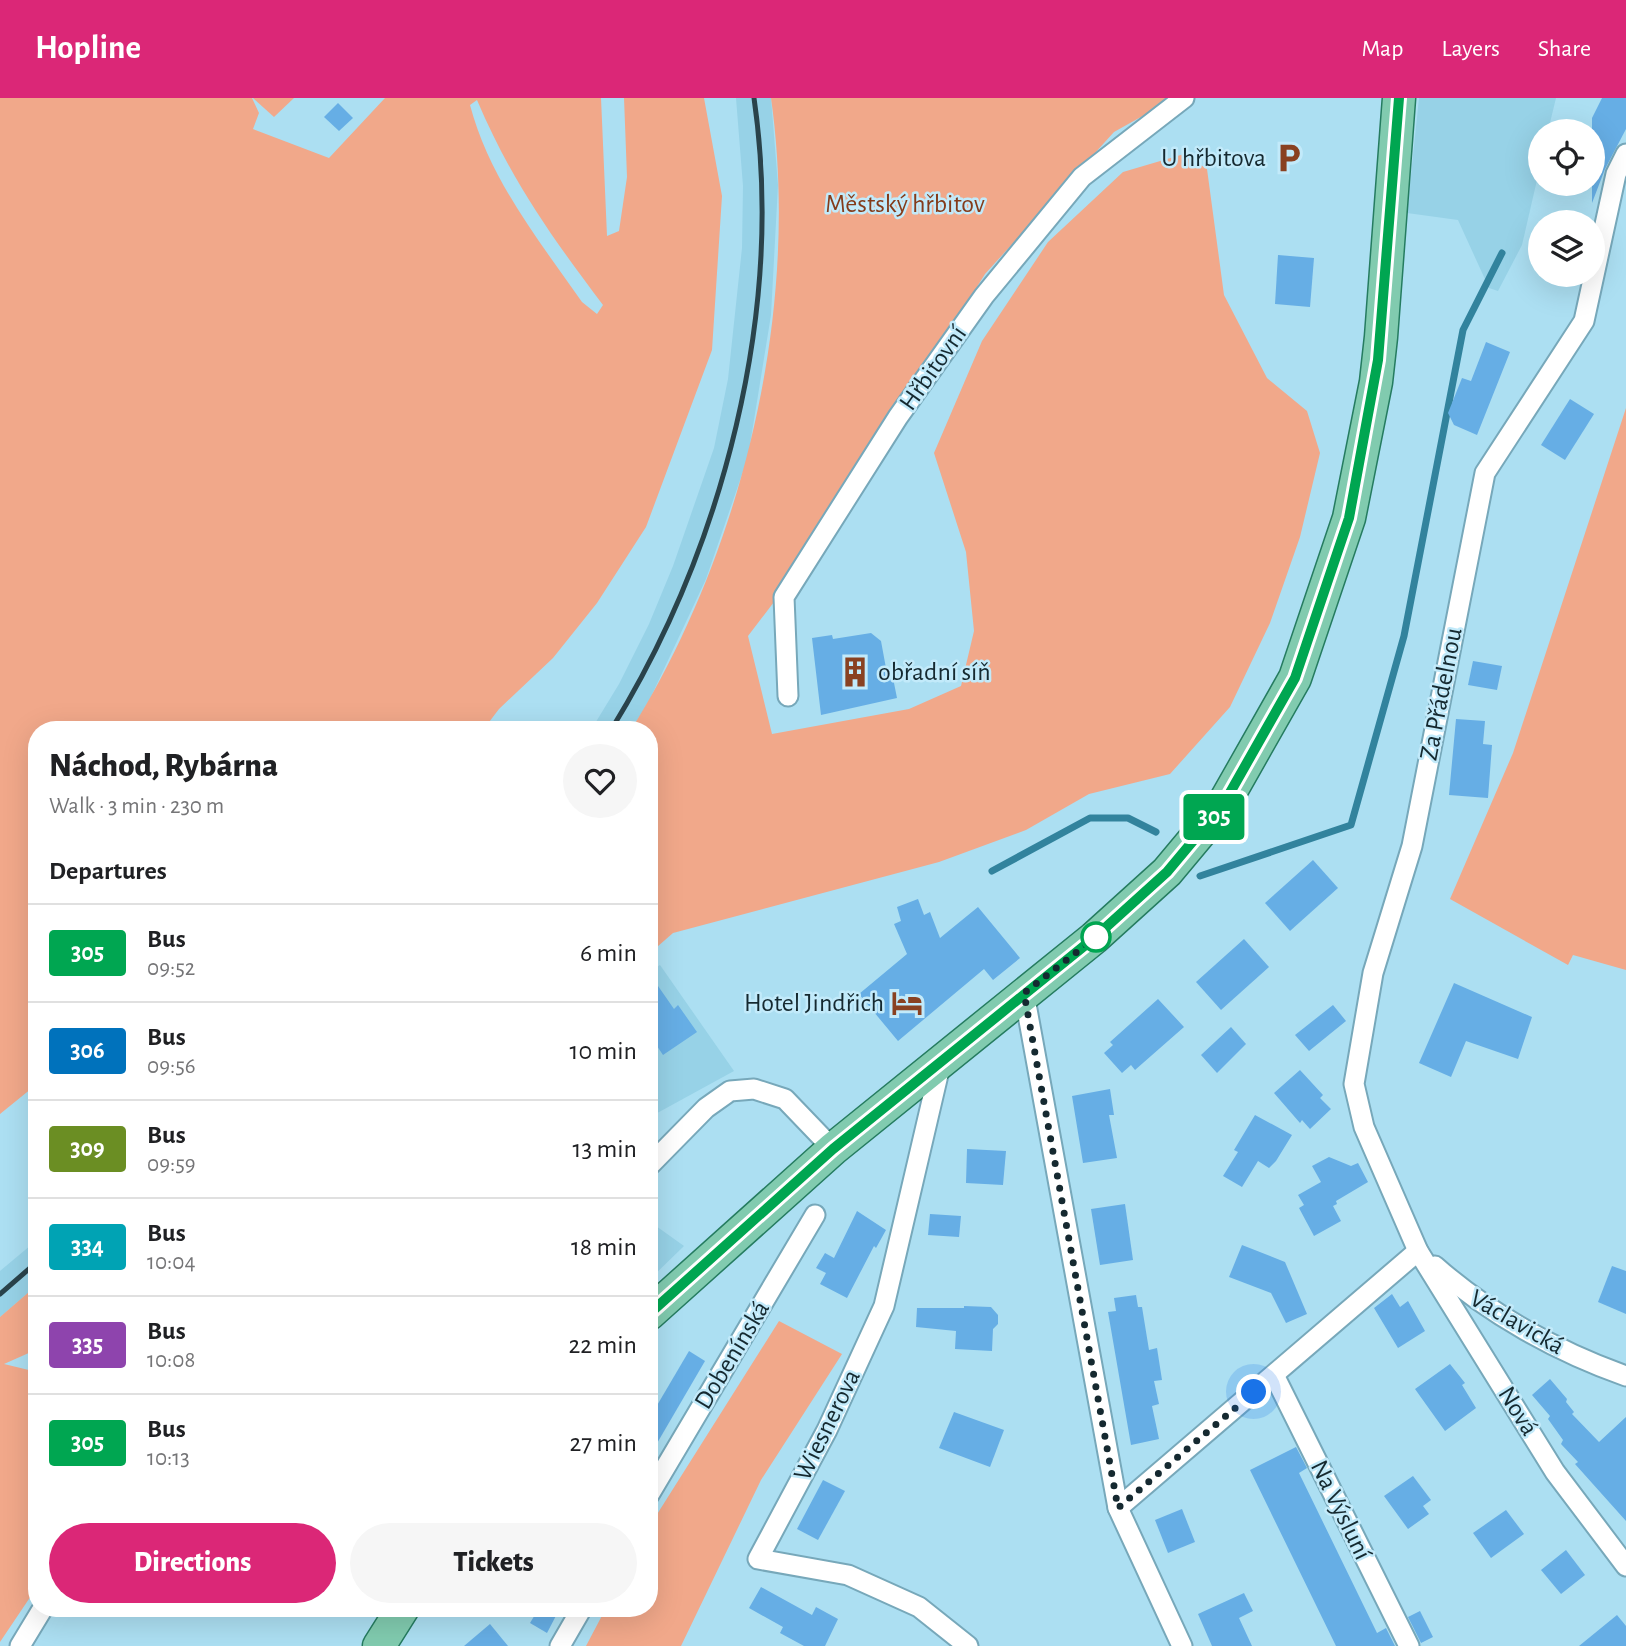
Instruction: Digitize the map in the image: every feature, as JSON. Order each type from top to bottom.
[{"type":"main road","points":[[658,1306],[833,1149],[1094,938],[1167,872],[1223,805],[1295,678],[1349,518],[1376,383],[1399,98]]},
{"type":"main road","points":[[379,1646],[397,1617]]},
{"type":"street","name":"Hřbitovní","points":[[788,696],[784,597],[898,417],[984,296],[1082,177],[1184,98]]},
{"type":"street","name":"Za Přádelnou","points":[[1418,1251],[1364,1128],[1354,1084],[1373,973],[1412,846],[1485,472],[1584,321],[1616,174],[1626,154]]},
{"type":"street","points":[[1024,993],[1118,1508],[1182,1646]]},
{"type":"street","name":"Wiesnerova","points":[[941,1062],[884,1306],[827,1430],[758,1559],[848,1575],[919,1607],[968,1646]]},
{"type":"street","points":[[658,1157],[706,1108],[730,1091],[754,1089],[785,1099],[833,1149]]},
{"type":"street","name":"Dobenínská","points":[[658,1480],[815,1215]]},
{"type":"street","points":[[1118,1508],[1418,1251]]},
{"type":"street","name":"Václavická","points":[[1418,1251],[1468,1296],[1585,1362],[1626,1376]]},
{"type":"street","name":"Nová","points":[[1418,1251],[1555,1472],[1626,1566]]},
{"type":"street","name":"Na Výsluní","points":[[1273,1375],[1409,1646]]},
{"type":"street","points":[[20,1646],[38,1617]]},
{"type":"street","points":[[560,1646],[577,1617]]},
{"type":"shaded area","points":[[736,98],[771,98],[778,185],[771,315],[748,457],[706,579],[649,701],[637,721],[596,721],[619,684],[649,624],[673,566],[714,448],[728,379],[742,248],[743,186]]},
{"type":"shaded area","points":[[1419,98],[1556,98],[1551,119],[1528,119],[1528,196],[1533,196],[1522,245],[1498,291],[1489,288],[1458,220],[1407,213]]},
{"type":"shaded area","points":[[660,965],[734,1071],[658,1113]]},
{"type":"shaded area","points":[[658,1227],[684,1246],[658,1271]]},
{"type":"shaded area","points":[[28,1248],[28,1293],[0,1317],[0,1271]]},
{"type":"green space","points":[[0,98],[252,98],[259,113],[253,129],[329,158],[385,98],[601,98],[607,236],[619,231],[627,177],[624,98],[704,98],[722,196],[712,350],[646,527],[597,603],[553,658],[490,721],[28,721],[28,1091],[0,1114]],"holes":[[[477,100],[533,207],[603,305],[597,314],[582,302],[503,184],[490,159],[470,105]]]},
{"type":"green space","points":[[253,98],[294,98],[274,117]]},
{"type":"green space","name":"Městský hřbitov","points":[[771,98],[1167,98],[1148,113],[1114,132],[985,274],[809,556],[748,636],[772,734],[909,709],[961,686],[974,631],[966,552],[934,453],[982,341],[1048,242],[1123,172],[1184,154],[1207,169],[1224,295],[1267,378],[1307,411],[1320,453],[1300,537],[1270,623],[1230,707],[1170,774],[1089,794],[1026,830],[939,862],[673,933],[658,946],[658,721],[636,721],[670,660],[704,585],[732,507],[754,426],[769,343],[778,260],[778,178]]},
{"type":"green space","points":[[1626,408],[1626,970],[1573,955],[1568,965],[1450,899],[1513,753]]},
{"type":"green space","points":[[28,1293],[28,1353],[4,1364],[28,1370],[28,1600],[0,1642],[0,1317]]},
{"type":"green space","points":[[779,1321],[842,1354],[761,1480],[681,1646],[586,1646],[601,1617],[658,1617],[658,1513]]},
{"type":"building","points":[[1602,98],[1626,98],[1626,129],[1605,169],[1605,119],[1592,118]]},
{"type":"building","points":[[338,103],[353,118],[339,131],[324,117]]},
{"type":"building","points":[[1278,255],[1314,258],[1310,307],[1275,304]]},
{"type":"building","points":[[1486,342],[1510,352],[1477,435],[1454,425],[1448,413],[1462,378],[1471,381]]},
{"type":"building","points":[[1570,399],[1594,414],[1565,460],[1541,445]]},
{"type":"building","name":"obřadní síň","points":[[871,633],[881,641],[888,679],[893,678],[897,698],[821,715],[812,638],[832,635],[833,639]]},
{"type":"building","points":[[1473,661],[1502,666],[1497,690],[1468,685]]},
{"type":"building","points":[[1456,719],[1485,721],[1483,744],[1492,745],[1488,798],[1449,795]]},
{"type":"building","points":[[1313,860],[1338,888],[1290,931],[1265,903]]},
{"type":"building","points":[[918,899],[924,915],[930,912],[940,938],[978,907],[1020,958],[993,980],[984,969],[898,1041],[859,994],[907,954],[894,924],[901,921],[897,907]]},
{"type":"building","points":[[1244,939],[1269,967],[1221,1010],[1196,982]]},
{"type":"building","points":[[1454,983],[1532,1017],[1518,1059],[1466,1041],[1451,1077],[1419,1063]]},
{"type":"building","points":[[658,986],[674,1009],[678,1005],[697,1032],[663,1055],[658,1048]]},
{"type":"building","points":[[1158,999],[1184,1027],[1135,1070],[1131,1065],[1122,1073],[1104,1053],[1113,1045],[1110,1042]]},
{"type":"building","points":[[1333,1005],[1346,1021],[1309,1051],[1295,1035]]},
{"type":"building","points":[[1231,1027],[1246,1044],[1217,1073],[1201,1055]]},
{"type":"building","points":[[1300,1070],[1323,1095],[1320,1098],[1331,1109],[1310,1129],[1302,1120],[1300,1123],[1274,1093]]},
{"type":"building","points":[[1110,1089],[1114,1115],[1109,1115],[1117,1158],[1083,1163],[1072,1096]]},
{"type":"building","points":[[1255,1115],[1292,1135],[1269,1168],[1258,1161],[1242,1187],[1223,1176],[1238,1152],[1234,1150]]},
{"type":"building","points":[[967,1149],[1006,1151],[1003,1185],[966,1183]]},
{"type":"building","points":[[1329,1157],[1351,1166],[1358,1163],[1368,1182],[1336,1201],[1337,1204],[1333,1206],[1341,1221],[1314,1236],[1299,1208],[1304,1205],[1298,1195],[1321,1182],[1312,1166]]},
{"type":"building","points":[[1125,1204],[1133,1260],[1100,1265],[1091,1209]]},
{"type":"building","points":[[857,1211],[886,1230],[876,1248],[874,1246],[847,1298],[820,1284],[826,1273],[816,1268],[825,1253],[834,1258]]},
{"type":"building","points":[[930,1214],[961,1216],[959,1237],[928,1235]]},
{"type":"building","points":[[1242,1245],[1285,1262],[1307,1314],[1286,1323],[1271,1293],[1229,1277]]},
{"type":"building","points":[[1612,1266],[1626,1271],[1626,1314],[1598,1302]]},
{"type":"building","points":[[1392,1294],[1400,1307],[1408,1301],[1425,1331],[1398,1348],[1374,1308]]},
{"type":"building","points":[[1136,1295],[1138,1307],[1142,1307],[1149,1350],[1157,1348],[1162,1380],[1154,1381],[1159,1404],[1152,1406],[1159,1439],[1131,1445],[1108,1312],[1116,1311],[1114,1298]]},
{"type":"building","points":[[991,1307],[998,1315],[998,1324],[993,1329],[992,1351],[955,1349],[956,1331],[916,1327],[917,1308]]},
{"type":"building","points":[[689,1351],[705,1361],[658,1442],[658,1404]]},
{"type":"building","points":[[1450,1364],[1465,1383],[1462,1385],[1476,1408],[1445,1431],[1415,1389]]},
{"type":"building","points":[[1550,1379],[1567,1399],[1566,1402],[1574,1412],[1572,1414],[1599,1442],[1626,1417],[1626,1521],[1575,1464],[1578,1462],[1561,1444],[1563,1440],[1548,1419],[1550,1416],[1532,1395]]},
{"type":"building","points":[[954,1412],[1004,1430],[990,1467],[939,1448]]},
{"type":"building","points":[[1296,1447],[1307,1468],[1299,1473],[1377,1633],[1386,1628],[1395,1646],[1336,1646],[1250,1470]]},
{"type":"building","points":[[1413,1476],[1431,1500],[1423,1506],[1429,1514],[1408,1529],[1384,1496]]},
{"type":"building","points":[[823,1480],[845,1491],[818,1540],[797,1529]]},
{"type":"building","points":[[1182,1509],[1195,1542],[1168,1553],[1155,1520]]},
{"type":"building","points":[[1506,1510],[1524,1534],[1491,1558],[1473,1533]]},
{"type":"building","points":[[1566,1550],[1585,1575],[1561,1594],[1541,1570]]},
{"type":"building","points":[[761,1587],[812,1615],[816,1607],[838,1619],[825,1646],[804,1646],[780,1633],[783,1627],[749,1608]]},
{"type":"building","points":[[1244,1593],[1253,1611],[1239,1618],[1252,1646],[1212,1646],[1198,1614]]},
{"type":"building","points":[[1420,1611],[1433,1637],[1421,1643],[1408,1617]]},
{"type":"building","points":[[1617,1615],[1626,1626],[1626,1646],[1579,1646]]},
{"type":"building","points":[[534,1617],[555,1617],[547,1633],[530,1623]]},
{"type":"building","points":[[490,1624],[508,1646],[464,1646]]},
{"type":"waterway","points":[[1200,876],[1351,825],[1404,636],[1463,330],[1502,253]]},
{"type":"waterway","points":[[992,871],[1090,818],[1128,818],[1156,832]]},
{"type":"railway","points":[[616,721],[651,659],[685,585],[714,506],[736,426],[752,344],[760,261],[761,179],[754,98]]},
{"type":"railway","points":[[0,1294],[28,1270]]},
{"type":"bus line","name":"305","points":[[658,1306],[833,1149],[1094,938],[1167,872],[1223,805],[1295,678],[1349,518],[1376,383],[1399,98]]},
{"type":"place","name":"U hřbitova","points":[[1289,158]]},
{"type":"place","name":"obřadní síň","points":[[855,672]]},
{"type":"place","name":"Hotel Jindřich","points":[[907,1003]]},
{"type":"route","points":[[1096,937],[1024,993],[1118,1508],[1254,1392]]}]
